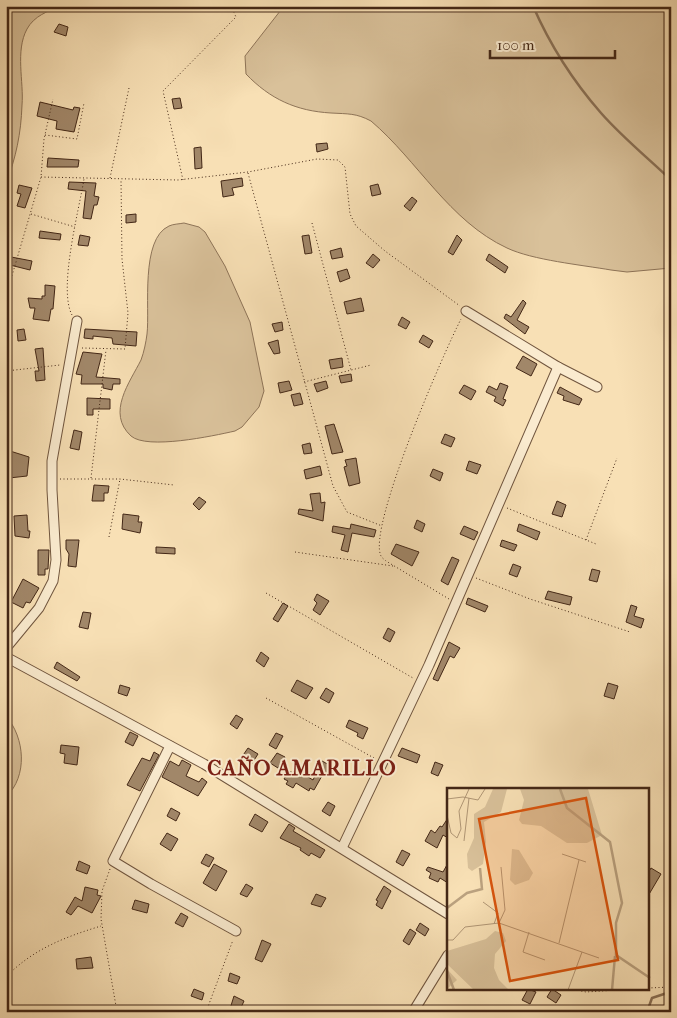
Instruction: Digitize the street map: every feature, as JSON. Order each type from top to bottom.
[{"type":"street","points":[[466,311],[558,367],[597,387]]},
{"type":"street","points":[[6,648],[39,608],[53,582],[56,560],[51,479],[52,461],[74,348],[77,321]]},
{"type":"street","points":[[342,848],[456,604],[558,367]]},
{"type":"street","points":[[6,590],[6,598]]},
{"type":"street","points":[[6,657],[250,791],[447,913]]},
{"type":"street","points":[[170,746],[114,861],[151,884],[236,931]]},
{"type":"street","points":[[413,1012],[447,957]]},
{"type":"path","points":[[183,180],[163,91],[236,17],[231,6]]},
{"type":"path","points":[[110,179],[130,88]]},
{"type":"path","points":[[6,296],[41,178],[44,135],[53,99]]},
{"type":"path","points":[[44,135],[77,139],[84,102]]},
{"type":"path","points":[[41,178],[183,180],[248,172],[316,159],[338,160],[345,167],[350,214],[356,226],[385,251],[466,311],[427,392],[394,484],[382,526],[381,556],[456,604]]},
{"type":"path","points":[[248,172],[333,486],[340,504],[347,512],[382,526]]},
{"type":"path","points":[[77,321],[68,309],[67,293],[84,178]]},
{"type":"path","points":[[74,348],[125,349],[127,303],[120,218],[121,179]]},
{"type":"path","points":[[30,213],[76,227]]},
{"type":"path","points":[[312,223],[350,370]]},
{"type":"path","points":[[90,478],[106,348]]},
{"type":"path","points":[[6,371],[71,364]]},
{"type":"path","points":[[304,383],[371,365]]},
{"type":"path","points":[[586,540],[617,458]]},
{"type":"path","points":[[51,479],[120,479],[174,485]]},
{"type":"path","points":[[109,537],[120,479]]},
{"type":"path","points":[[499,505],[596,544]]},
{"type":"path","points":[[295,552],[395,566]]},
{"type":"path","points":[[468,575],[530,599],[630,632]]},
{"type":"path","points":[[266,593],[420,682]]},
{"type":"path","points":[[266,698],[383,762]]},
{"type":"path","points":[[114,861],[101,898],[102,926],[117,1012]]},
{"type":"path","points":[[6,977],[27,958],[44,947],[66,937],[102,926]]},
{"type":"path","points":[[206,1012],[236,931]]},
{"type":"path","points":[[650,988],[671,987]]},
{"type":"path","points":[[576,990],[586,992],[617,990]]},
{"type":"shaded area","points":[[6,6],[61,6],[33,21],[23,38],[21,47],[22,96],[19,136],[6,184]]},
{"type":"shaded area","points":[[284,6],[671,6],[671,268],[627,272],[543,259],[507,248],[486,236],[468,222],[371,121],[356,115],[306,110],[274,97],[246,74],[245,56]]},
{"type":"shaded area","points":[[184,223],[199,227],[205,232],[225,266],[250,322],[264,391],[259,407],[242,427],[235,431],[181,441],[151,442],[139,440],[131,436],[124,427],[120,418],[120,408],[126,388],[141,360],[145,344],[148,323],[150,259],[160,233],[169,226]]},
{"type":"shaded area","points":[[6,716],[17,735],[20,746],[21,768],[18,779],[6,797]]},
{"type":"building","points":[[59,24],[68,27],[66,36],[54,32]]},
{"type":"building","points":[[180,98],[182,108],[174,109],[172,99]]},
{"type":"building","points":[[40,102],[73,110],[74,107],[80,108],[74,132],[56,129],[57,121],[37,116]]},
{"type":"building","points":[[327,143],[328,149],[317,152],[316,144]]},
{"type":"building","points":[[201,147],[202,168],[195,169],[194,148]]},
{"type":"building","points":[[48,158],[79,160],[78,167],[47,167]]},
{"type":"building","points":[[242,178],[243,186],[232,188],[234,195],[223,197],[221,181]]},
{"type":"building","points":[[69,182],[96,183],[94,196],[99,197],[97,205],[94,205],[91,219],[83,218],[86,191],[68,189]]},
{"type":"building","points":[[378,184],[381,194],[372,196],[370,186]]},
{"type":"building","points":[[19,185],[32,188],[25,208],[17,206],[21,194],[17,193]]},
{"type":"building","points":[[412,197],[417,201],[410,211],[404,206]]},
{"type":"building","points":[[136,214],[136,222],[126,223],[126,215]]},
{"type":"building","points":[[40,231],[61,234],[60,240],[39,238]]},
{"type":"building","points":[[80,235],[90,237],[88,246],[78,245]]},
{"type":"building","points":[[309,235],[312,253],[305,254],[302,236]]},
{"type":"building","points":[[457,235],[462,240],[453,255],[448,252]]},
{"type":"building","points":[[341,248],[343,257],[332,259],[330,251]]},
{"type":"building","points":[[373,254],[380,260],[373,268],[366,263]]},
{"type":"building","points":[[489,254],[508,267],[505,273],[486,260]]},
{"type":"building","points":[[6,256],[32,261],[30,270],[6,264]]},
{"type":"building","points":[[347,269],[350,278],[340,282],[337,272]]},
{"type":"building","points":[[45,285],[55,286],[53,309],[51,309],[49,321],[33,319],[35,308],[30,308],[28,298],[42,299],[42,296],[45,296]]},
{"type":"building","points":[[361,298],[364,311],[347,314],[344,302]]},
{"type":"building","points":[[523,300],[526,303],[517,320],[529,327],[525,334],[504,318],[506,314],[511,317]]},
{"type":"building","points":[[402,317],[410,322],[406,329],[398,325]]},
{"type":"building","points":[[282,322],[283,330],[275,332],[272,324]]},
{"type":"building","points":[[24,329],[26,340],[18,341],[17,330]]},
{"type":"building","points":[[85,329],[137,332],[136,346],[113,344],[112,338],[93,336],[93,339],[84,338]]},
{"type":"building","points":[[423,335],[433,341],[429,348],[419,342]]},
{"type":"building","points":[[278,340],[280,353],[274,354],[268,343]]},
{"type":"building","points":[[43,348],[45,380],[36,381],[35,371],[39,371],[35,349]]},
{"type":"building","points":[[83,352],[102,354],[96,377],[120,379],[120,384],[113,384],[112,390],[103,388],[103,384],[81,384],[82,375],[76,374]]},
{"type":"building","points":[[523,356],[537,364],[531,376],[516,368]]},
{"type":"building","points":[[342,358],[343,367],[331,369],[329,360]]},
{"type":"building","points":[[351,374],[352,381],[341,383],[339,376]]},
{"type":"building","points":[[289,381],[292,390],[280,393],[278,383]]},
{"type":"building","points":[[326,381],[328,388],[317,392],[314,384]]},
{"type":"building","points":[[500,383],[508,386],[503,399],[506,400],[503,406],[494,401],[496,397],[486,392],[489,386],[497,390]]},
{"type":"building","points":[[464,385],[476,391],[471,400],[459,393]]},
{"type":"building","points":[[560,387],[582,399],[579,405],[563,400],[564,396],[557,393]]},
{"type":"building","points":[[300,393],[303,404],[294,406],[291,395]]},
{"type":"building","points":[[87,398],[110,399],[110,409],[93,409],[93,415],[87,415]]},
{"type":"building","points":[[334,424],[343,452],[332,454],[325,426]]},
{"type":"building","points":[[74,430],[82,432],[79,450],[70,448]]},
{"type":"building","points":[[445,434],[455,438],[451,447],[441,443]]},
{"type":"building","points":[[310,443],[312,453],[304,454],[302,445]]},
{"type":"building","points":[[10,451],[29,457],[27,476],[9,478],[7,462]]},
{"type":"building","points":[[356,458],[360,483],[349,486],[344,467],[347,466],[345,460]]},
{"type":"building","points":[[469,461],[481,465],[477,474],[466,470]]},
{"type":"building","points":[[320,466],[322,475],[306,479],[304,470]]},
{"type":"building","points":[[433,469],[443,473],[440,481],[430,476]]},
{"type":"building","points":[[94,485],[109,486],[108,493],[104,493],[104,501],[92,501]]},
{"type":"building","points":[[320,493],[321,503],[325,502],[323,521],[298,514],[299,509],[313,511],[310,494]]},
{"type":"building","points":[[199,497],[206,502],[199,510],[193,504]]},
{"type":"building","points":[[557,501],[566,505],[562,517],[552,514]]},
{"type":"building","points":[[123,514],[139,516],[138,522],[142,522],[140,533],[122,529]]},
{"type":"building","points":[[27,515],[28,531],[30,531],[29,538],[15,536],[14,516]]},
{"type":"building","points":[[417,520],[425,524],[422,532],[414,528]]},
{"type":"building","points":[[351,524],[376,530],[374,537],[352,533],[348,552],[341,550],[345,535],[332,532],[333,526],[350,529]]},
{"type":"building","points":[[519,524],[540,532],[537,540],[517,531]]},
{"type":"building","points":[[464,526],[478,532],[474,540],[460,534]]},
{"type":"building","points":[[66,540],[79,540],[76,567],[68,566],[69,554],[66,549]]},
{"type":"building","points":[[502,540],[517,545],[514,551],[500,546]]},
{"type":"building","points":[[396,544],[419,552],[412,566],[391,554]]},
{"type":"building","points":[[156,547],[175,548],[175,554],[156,553]]},
{"type":"building","points":[[38,550],[49,550],[48,569],[45,569],[45,575],[38,575]]},
{"type":"building","points":[[452,557],[459,560],[448,585],[441,581]]},
{"type":"building","points":[[513,564],[521,567],[517,577],[509,574]]},
{"type":"building","points":[[592,569],[600,571],[597,582],[589,580]]},
{"type":"building","points":[[23,579],[39,588],[30,603],[26,602],[23,608],[11,602]]},
{"type":"building","points":[[548,591],[572,597],[570,605],[545,599]]},
{"type":"building","points":[[317,594],[329,601],[320,615],[313,610],[317,603],[314,600]]},
{"type":"building","points":[[468,598],[488,606],[485,612],[466,604]]},
{"type":"building","points":[[283,603],[288,606],[278,622],[273,619]]},
{"type":"building","points":[[631,605],[637,607],[634,616],[644,619],[641,628],[626,622]]},
{"type":"building","points":[[83,612],[91,613],[88,629],[79,627]]},
{"type":"building","points":[[388,628],[395,632],[390,642],[383,638]]},
{"type":"building","points":[[449,642],[460,648],[454,658],[450,656],[438,681],[433,679]]},
{"type":"building","points":[[261,652],[269,658],[264,667],[256,661]]},
{"type":"building","points":[[57,662],[80,677],[77,681],[54,668]]},
{"type":"building","points":[[297,680],[313,688],[306,699],[291,691]]},
{"type":"building","points":[[608,683],[618,686],[614,699],[604,696]]},
{"type":"building","points":[[120,685],[130,688],[127,696],[118,693]]},
{"type":"building","points":[[326,688],[334,693],[329,703],[320,698]]},
{"type":"building","points":[[236,715],[243,719],[237,729],[230,724]]},
{"type":"building","points":[[349,720],[368,728],[363,739],[357,736],[358,733],[346,727]]},
{"type":"building","points":[[130,732],[138,736],[133,746],[125,742]]},
{"type":"building","points":[[276,733],[283,736],[276,749],[269,745]]},
{"type":"building","points":[[61,745],[79,747],[77,765],[64,763],[65,754],[60,753]]},
{"type":"building","points":[[248,748],[258,754],[249,768],[239,761]]},
{"type":"building","points":[[402,748],[420,755],[417,763],[398,756]]},
{"type":"building","points":[[154,752],[159,755],[140,791],[127,785],[142,758],[150,761]]},
{"type":"building","points":[[277,753],[285,757],[278,768],[270,763]]},
{"type":"building","points":[[182,760],[191,765],[186,776],[199,782],[202,778],[207,782],[198,796],[162,777],[170,761],[179,766]]},
{"type":"building","points":[[322,761],[333,767],[328,776],[323,774],[314,790],[310,788],[309,791],[296,783],[293,788],[286,784],[288,781],[284,779],[289,771],[293,773],[295,769],[313,780]]},
{"type":"building","points":[[435,762],[443,765],[438,776],[431,773]]},
{"type":"building","points":[[328,802],[335,806],[330,816],[322,811]]},
{"type":"building","points":[[171,808],[180,813],[176,821],[167,816]]},
{"type":"building","points":[[255,814],[268,822],[262,832],[249,825]]},
{"type":"building","points":[[447,820],[447,837],[443,835],[437,848],[425,841],[431,830],[435,833],[440,826],[442,827]]},
{"type":"building","points":[[289,824],[295,828],[293,831],[325,850],[320,858],[311,853],[309,856],[300,850],[301,848],[280,838]]},
{"type":"building","points":[[167,833],[178,839],[171,851],[160,844]]},
{"type":"building","points":[[402,850],[410,854],[403,866],[396,862]]},
{"type":"building","points":[[206,854],[214,858],[209,867],[201,863]]},
{"type":"building","points":[[79,861],[90,866],[87,874],[76,870]]},
{"type":"building","points":[[214,864],[227,871],[216,891],[203,883]]},
{"type":"building","points":[[447,865],[447,882],[440,878],[438,882],[429,878],[431,873],[426,870],[428,867],[443,872]]},
{"type":"building","points":[[651,868],[661,874],[650,893]]},
{"type":"building","points":[[246,884],[253,888],[247,897],[240,894]]},
{"type":"building","points":[[384,886],[391,891],[382,909],[376,905],[378,901],[376,900]]},
{"type":"building","points":[[85,887],[98,890],[97,895],[101,896],[92,913],[78,906],[71,915],[66,912],[75,897],[82,901]]},
{"type":"building","points":[[316,894],[326,898],[321,907],[311,904]]},
{"type":"building","points":[[135,900],[149,904],[147,913],[132,909]]},
{"type":"building","points":[[181,913],[188,917],[183,927],[175,923]]},
{"type":"building","points":[[420,923],[429,929],[425,936],[416,930]]},
{"type":"building","points":[[410,929],[416,933],[409,945],[403,941]]},
{"type":"building","points":[[262,940],[271,944],[262,962],[255,959]]},
{"type":"building","points":[[91,957],[93,968],[77,969],[76,959]]},
{"type":"building","points":[[230,973],[240,977],[237,984],[228,981]]},
{"type":"building","points":[[194,989],[204,993],[202,1000],[191,996]]},
{"type":"building","points":[[527,990],[536,992],[530,1004],[522,1000]]},
{"type":"building","points":[[551,990],[561,995],[556,1003],[547,997]]},
{"type":"building","points":[[234,996],[244,1001],[239,1012],[229,1012]]},
{"type":"waterway","points":[[533,6],[555,49],[591,101],[618,130],[671,180]]},
{"type":"waterway","points":[[671,957],[668,973],[671,993]]},
{"type":"waterway","points":[[647,1012],[652,998],[670,992]]},
{"type":"district","name":"CAÑO AMARILLO","points":[[302,768]]}]
